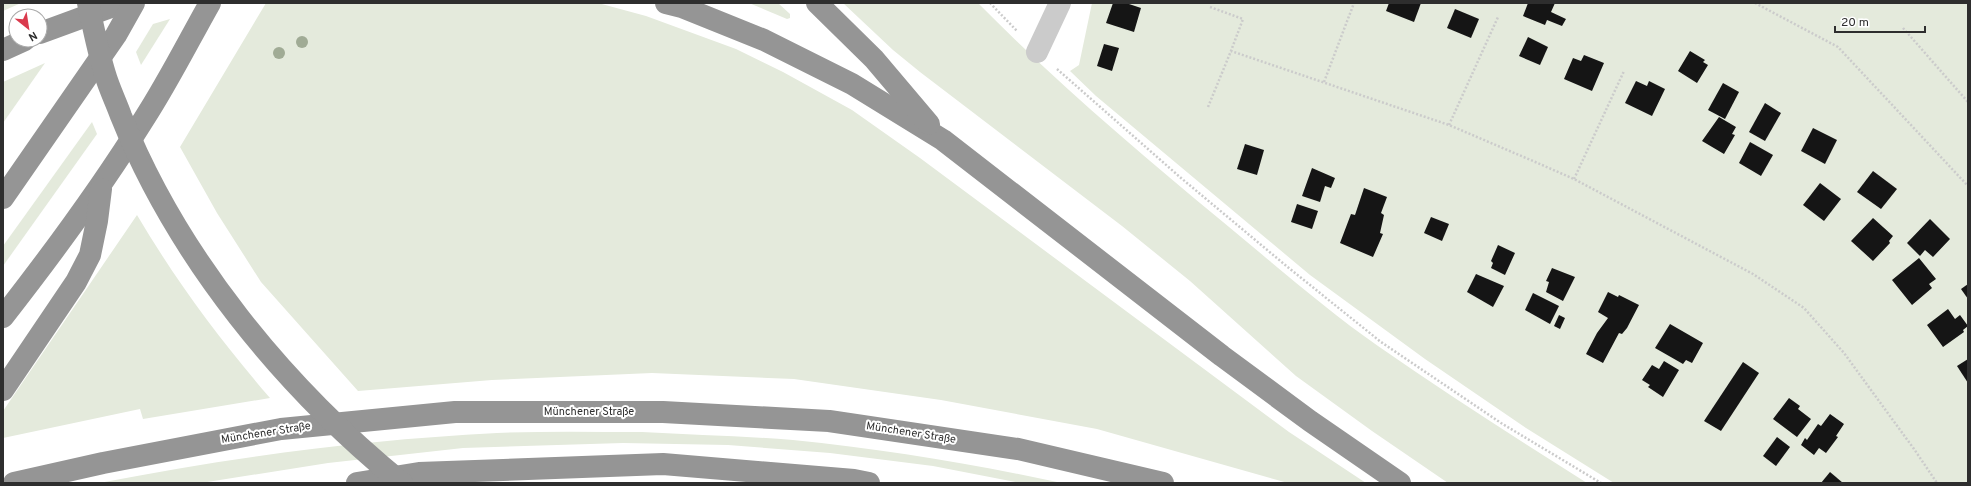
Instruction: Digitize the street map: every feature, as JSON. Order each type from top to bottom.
[{"type":"highway","points":[[88,3],[108,81],[137,156],[174,223],[226,300],[293,382],[373,460],[410,478]]},
{"type":"highway","points":[[48,30],[122,3]]},
{"type":"highway","points":[[3,198],[116,35],[134,3]]},
{"type":"highway","points":[[3,317],[44,265],[102,186],[145,118],[210,3]]},
{"type":"highway","points":[[666,3],[682,7],[764,40],[852,84],[943,140],[1222,356],[1310,421],[1400,483]]},
{"type":"highway","points":[[817,3],[874,59],[943,140]]},
{"type":"highway","points":[[3,390],[71,288],[90,255],[102,186]]},
{"type":"highway","name":"Münchener Straße","points":[[14,483],[103,463],[281,429],[447,413],[663,412],[829,421],[1018,449],[1163,483]]},
{"type":"highway","points":[[357,483],[410,478],[663,464],[854,480],[869,483]]},
{"type":"highway","points":[[397,483],[410,478]]},
{"type":"street","points":[[1037,52],[1060,3]]},
{"type":"path","points":[[990,3],[1037,52],[1104,112],[1290,269],[1382,342],[1501,423],[1601,483]]},
{"type":"path","points":[[1324,82],[1354,3]]},
{"type":"path","points":[[1755,3],[1838,47],[1968,186]]},
{"type":"path","points":[[1208,107],[1243,19],[1210,7]]},
{"type":"path","points":[[1449,125],[1498,17]]},
{"type":"path","points":[[1903,28],[1968,102]]},
{"type":"path","points":[[1231,51],[1449,125],[1574,179],[1753,274],[1804,308],[1853,365],[1937,483]]},
{"type":"path","points":[[1574,179],[1624,71]]},
{"type":"shaded area","points":[[3,3],[21,3],[8,8],[3,11]]},
{"type":"shaded area","points":[[266,3],[598,3],[646,16],[736,49],[783,72],[852,110],[920,158],[1289,432],[1366,483],[1288,483],[1097,429],[941,400],[794,379],[652,373],[492,380],[358,391],[261,282],[217,213],[180,147]]},
{"type":"shaded area","points":[[749,3],[778,3],[790,14],[790,18],[787,19]]},
{"type":"shaded area","points":[[843,3],[978,3],[1067,88],[1128,143],[1319,301],[1404,364],[1587,483],[1448,483],[1372,431],[1296,376],[1190,281],[1122,226],[920,72],[893,50]]},
{"type":"shaded area","points":[[1092,3],[1968,3],[1968,483],[1614,483],[1526,428],[1425,359],[1310,275],[1096,96],[1070,71],[1079,65]]},
{"type":"shaded area","points":[[170,19],[141,65],[136,52],[153,24]]},
{"type":"shaded area","points":[[45,63],[3,123],[3,82]]},
{"type":"shaded area","points":[[92,122],[97,134],[3,266],[3,246]]},
{"type":"shaded area","points":[[137,215],[199,310],[270,398],[143,419],[140,409],[3,438],[3,411]]},
{"type":"shaded area","points":[[515,432],[642,432],[793,440],[861,448],[928,458],[1062,483],[1021,483],[933,466],[830,453],[728,445],[623,443],[463,448],[328,463],[201,483],[99,483],[198,465],[297,451],[396,440]]},
{"type":"building","points":[[1113,3],[1126,3],[1141,8],[1134,32],[1106,23]]},
{"type":"building","points":[[1389,3],[1421,3],[1414,22],[1386,11]]},
{"type":"building","points":[[1528,3],[1555,3],[1551,12],[1566,19],[1562,26],[1547,20],[1545,25],[1523,16]]},
{"type":"building","points":[[1455,9],[1479,19],[1471,38],[1447,28]]},
{"type":"building","points":[[1528,37],[1548,47],[1540,65],[1519,56]]},
{"type":"building","points":[[1104,44],[1119,48],[1112,71],[1097,66]]},
{"type":"building","points":[[1690,51],[1705,60],[1703,62],[1708,65],[1697,83],[1678,71]]},
{"type":"building","points":[[1584,55],[1604,63],[1592,91],[1564,79],[1573,58],[1581,61]]},
{"type":"building","points":[[1636,81],[1647,86],[1649,81],[1665,89],[1652,116],[1625,103]]},
{"type":"building","points":[[1723,83],[1739,92],[1725,119],[1708,110]]},
{"type":"building","points":[[1765,103],[1781,113],[1765,141],[1749,132]]},
{"type":"building","points":[[1719,117],[1736,127],[1732,134],[1735,135],[1724,154],[1702,141]]},
{"type":"building","points":[[1813,128],[1837,140],[1825,164],[1801,151]]},
{"type":"building","points":[[1750,142],[1773,155],[1761,176],[1739,163]]},
{"type":"building","points":[[1245,144],[1264,150],[1257,175],[1237,169]]},
{"type":"building","points":[[1312,168],[1335,178],[1331,188],[1325,186],[1320,202],[1302,196]]},
{"type":"building","points":[[1873,171],[1897,189],[1881,209],[1857,192]]},
{"type":"building","points":[[1820,183],[1841,199],[1824,221],[1803,205]]},
{"type":"building","points":[[1364,188],[1387,197],[1381,213],[1384,215],[1380,233],[1383,234],[1373,257],[1340,243],[1351,214],[1355,215]]},
{"type":"building","points":[[1297,204],[1318,211],[1312,229],[1291,222]]},
{"type":"building","points":[[1431,217],[1449,224],[1442,241],[1424,233]]},
{"type":"building","points":[[1873,218],[1893,236],[1889,241],[1890,243],[1873,261],[1851,241]]},
{"type":"building","points":[[1930,219],[1950,239],[1933,257],[1925,250],[1920,256],[1907,243]]},
{"type":"building","points":[[1498,245],[1515,253],[1505,275],[1491,268],[1493,263],[1491,261]]},
{"type":"building","points":[[1919,258],[1936,279],[1929,284],[1932,288],[1912,305],[1892,280]]},
{"type":"building","points":[[1552,268],[1575,277],[1563,301],[1546,292],[1549,282],[1546,281]]},
{"type":"building","points":[[1476,274],[1504,286],[1493,307],[1467,292]]},
{"type":"building","points":[[1968,284],[1968,299],[1961,289]]},
{"type":"building","points":[[1608,292],[1618,297],[1619,295],[1639,305],[1627,328],[1622,334],[1619,333],[1603,363],[1586,354],[1597,333],[1608,318],[1598,312]]},
{"type":"building","points":[[1533,293],[1559,306],[1550,324],[1525,310]]},
{"type":"building","points":[[1948,309],[1955,319],[1960,315],[1968,326],[1963,330],[1964,332],[1943,347],[1927,325]]},
{"type":"building","points":[[1559,315],[1565,318],[1560,329],[1554,326]]},
{"type":"building","points":[[1670,324],[1703,343],[1692,363],[1686,360],[1683,364],[1655,348]]},
{"type":"building","points":[[1968,359],[1968,383],[1957,366]]},
{"type":"building","points":[[1664,361],[1679,370],[1663,397],[1648,387],[1650,385],[1642,380],[1652,365],[1659,369]]},
{"type":"building","points":[[1743,362],[1759,373],[1721,431],[1704,421]]},
{"type":"building","points":[[1789,398],[1800,406],[1798,409],[1811,419],[1797,437],[1773,419]]},
{"type":"building","points":[[1830,414],[1844,424],[1836,436],[1838,437],[1826,453],[1819,448],[1814,455],[1801,445],[1805,438],[1807,440],[1818,424],[1821,426]]},
{"type":"building","points":[[1777,437],[1790,447],[1776,466],[1763,456]]},
{"type":"building","points":[[1830,472],[1843,483],[1821,483]]}]
